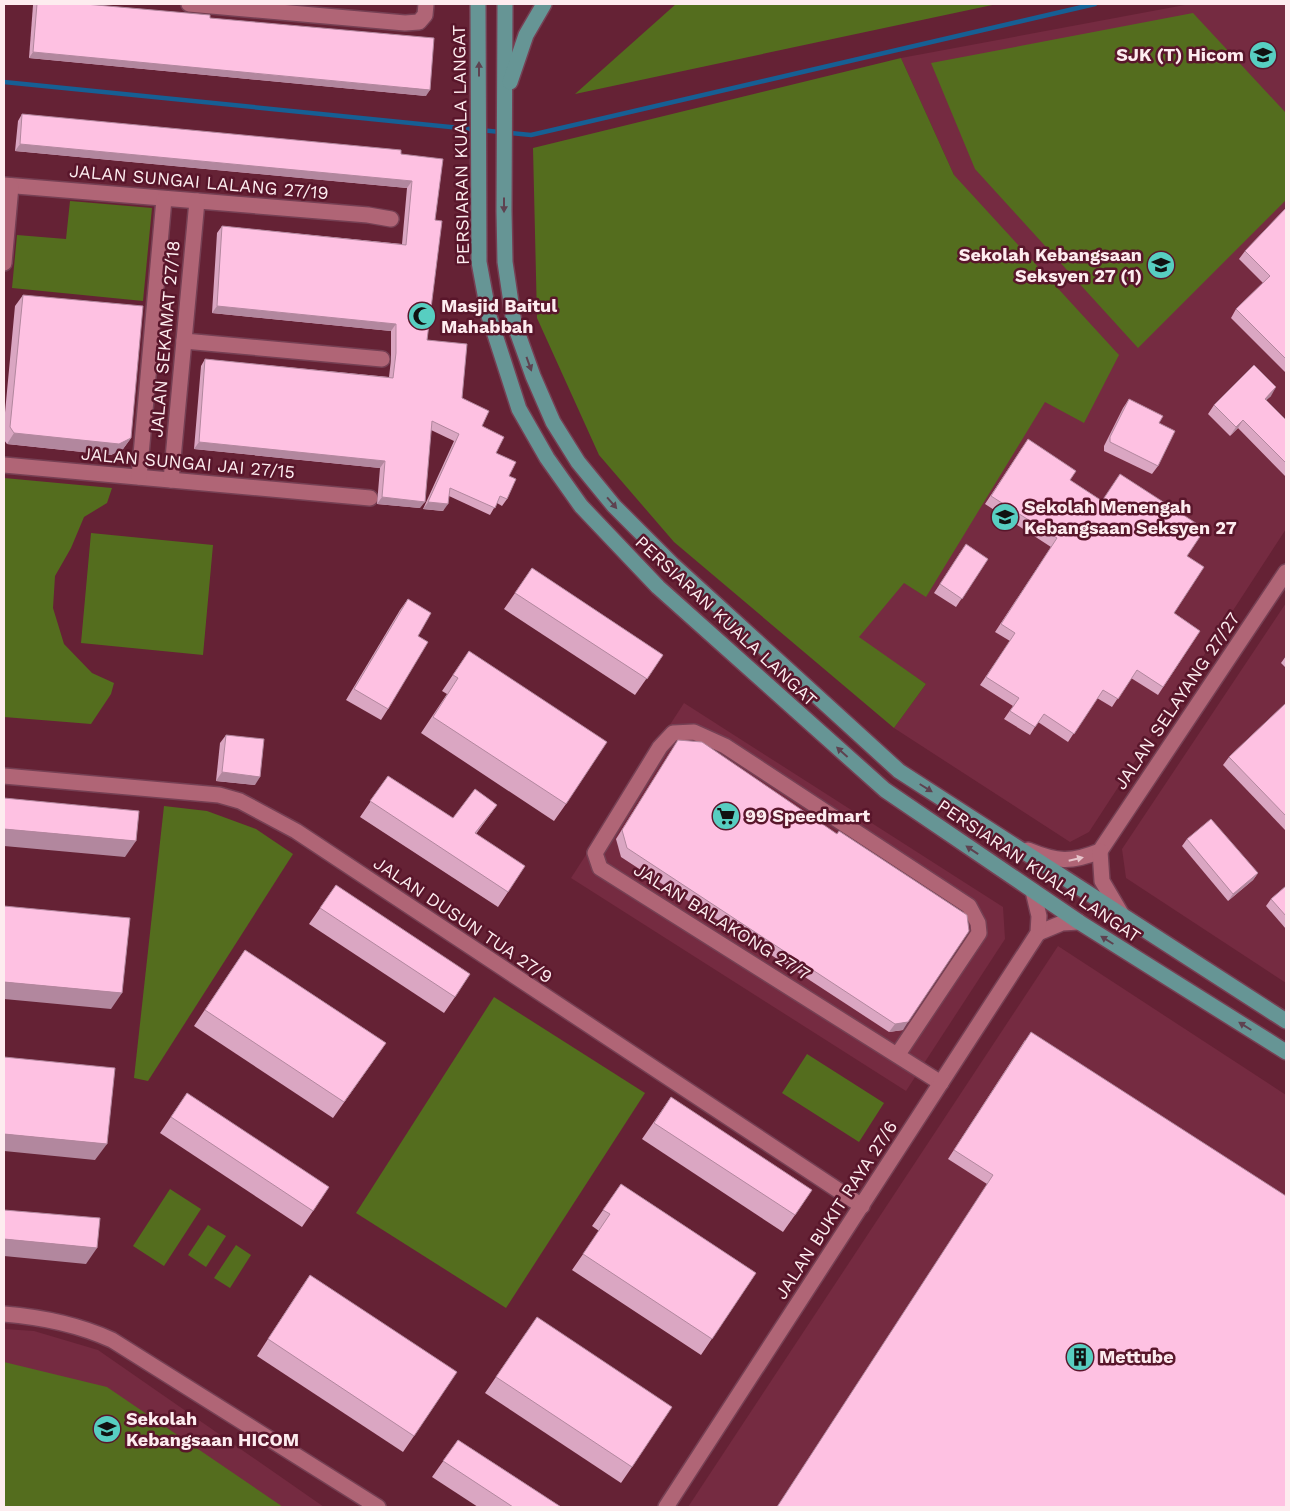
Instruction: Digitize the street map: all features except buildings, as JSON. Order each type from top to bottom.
[{"type":"main road","name":"PERSIARAN KUALA LANGAT","points":[[478,4],[479,262],[489,316],[519,409],[546,458],[581,506],[658,587],[885,790],[1079,922],[1286,1050]]},
{"type":"main road","name":"PERSIARAN KUALA LANGAT","points":[[505,4],[505,262],[514,322],[533,376],[554,422],[578,462],[614,506],[673,565],[813,695],[899,770],[1286,1022]]},
{"type":"main road","points":[[506,95],[526,35],[544,4]]},
{"type":"main road","points":[[885,790],[899,770]]},
{"type":"street","points":[[189,4],[394,23],[419,22],[425,15],[426,4]]},
{"type":"street","points":[[4,263],[7,185]]},
{"type":"street","name":"JALAN SUNGAI LALANG 27/19","points":[[7,185],[368,215],[391,219]]},
{"type":"street","points":[[139,477],[164,198]]},
{"type":"street","name":"JALAN SEKAMAT 27/18","points":[[171,480],[197,201]]},
{"type":"street","points":[[184,340],[382,359]]},
{"type":"street","name":"JALAN SUNGAI JAI 27/15","points":[[4,465],[370,498]]},
{"type":"street","name":"JALAN SELAYANG 27/27","points":[[1100,851],[1286,572]]},
{"type":"street","name":"JALAN BALAKONG 27/7","points":[[898,1054],[979,933],[978,923],[969,906],[718,742],[694,732],[673,733],[660,747],[595,853],[600,868],[898,1054],[941,1083]]},
{"type":"street","name":"JALAN DUSUN TUA 27/9","points":[[4,776],[219,795],[240,801],[296,831],[862,1206]]},
{"type":"street","points":[[1018,846],[1039,855],[1067,861],[1080,859],[1100,851],[1102,882],[1122,915]]},
{"type":"street","points":[[1033,891],[1039,916],[1038,934],[1062,923],[1079,922]]},
{"type":"street","name":"JALAN BUKIT RAYA 27/6","points":[[666,1507],[1038,934]]},
{"type":"street","points":[[4,1314],[55,1321],[92,1331],[112,1340],[378,1507]]},
{"type":"shaded area","points":[[1190,4],[1286,4],[1286,529],[1089,832],[1070,842],[894,728],[926,684],[858,638],[954,175],[901,58]]},
{"type":"shaded area","points":[[1286,603],[1286,983],[1126,878],[1122,849]]},
{"type":"shaded area","points":[[684,703],[1003,907],[1005,939],[906,1091],[571,878]]},
{"type":"shaded area","name":"Mettube","points":[[1058,946],[1286,1095],[1286,1507],[688,1507]]},
{"type":"shaded area","name":"Sekolah Kebangsaan HICOM","points":[[4,1329],[34,1331],[98,1350],[324,1507],[4,1507]]},
{"type":"green space","points":[[676,4],[997,4],[575,94]]},
{"type":"green space","name":"Sekolah Kebangsaan Seksyen 27 (1)","points":[[1193,13],[1286,113],[1286,200],[1138,348],[975,169],[931,63]]},
{"type":"green space","points":[[901,58],[954,175],[1119,355],[1084,423],[1045,402],[926,597],[904,583],[859,637],[926,684],[894,728],[674,542],[599,455],[537,318],[533,148]]},
{"type":"green space","points":[[70,201],[152,208],[143,301],[12,288],[17,235],[66,239]]},
{"type":"green space","points":[[4,478],[112,488],[107,503],[84,517],[71,548],[55,576],[53,608],[64,644],[92,673],[114,683],[111,694],[91,724],[4,717]]},
{"type":"green space","points":[[91,533],[213,545],[203,655],[81,643]]},
{"type":"green space","points":[[164,806],[207,811],[256,829],[293,854],[148,1081],[134,1078]]},
{"type":"green space","points":[[494,997],[645,1093],[506,1308],[356,1213]]},
{"type":"green space","points":[[807,1054],[884,1103],[859,1142],[782,1093]]},
{"type":"green space","points":[[170,1189],[201,1209],[164,1266],[133,1246]]},
{"type":"green space","points":[[208,1225],[226,1236],[206,1267],[188,1255]]},
{"type":"green space","points":[[236,1245],[251,1255],[230,1288],[214,1278]]},
{"type":"green space","name":"Sekolah Kebangsaan HICOM","points":[[4,1362],[107,1387],[283,1507],[4,1507]]},
{"type":"waterway","points":[[4,82],[531,135],[1095,4]]},
{"type":"place","name":"SJK (T) Hicom","points":[[1263,55]]},
{"type":"place","name":"Sekolah Kebangsaan Seksyen 27 (1)","points":[[1161,265]]},
{"type":"place","name":"Masjid Baitul Mahabbah","points":[[422,316]]},
{"type":"place","name":"Sekolah Menengah Kebangsaan Seksyen 27","points":[[1005,517]]},
{"type":"place","name":"99 Speedmart","points":[[726,816]]},
{"type":"place","name":"Mettube","points":[[1080,1357]]},
{"type":"place","name":"Sekolah Kebangsaan HICOM","points":[[107,1429]]}]
